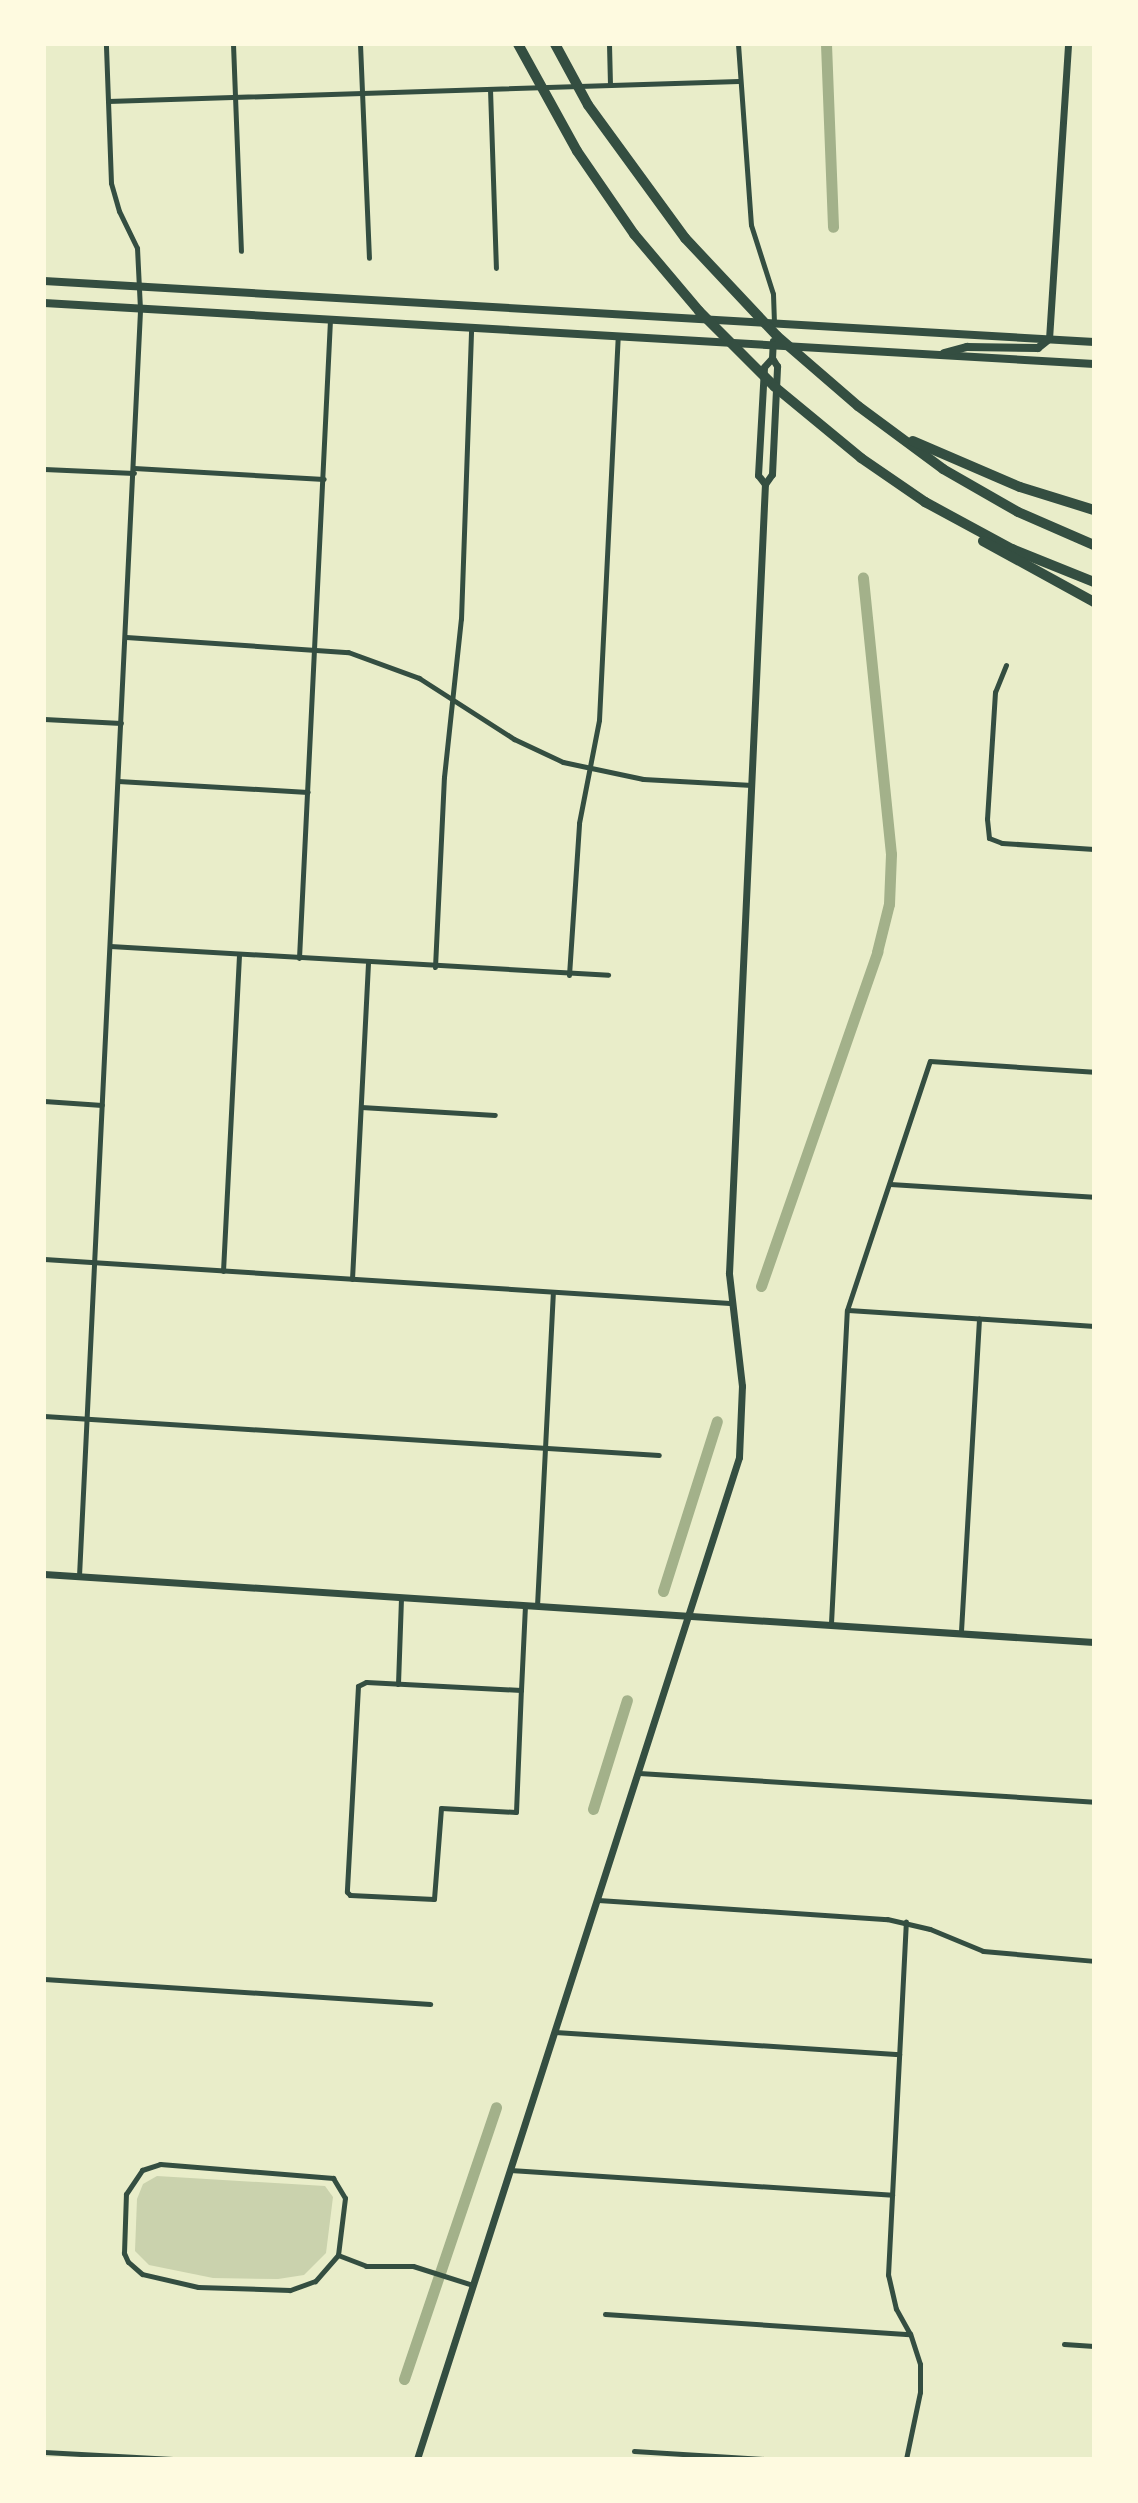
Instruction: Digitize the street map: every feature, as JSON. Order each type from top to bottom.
[{"type":"highway","points":[[518,44],[552,107],[634,234],[721,335],[833,436],[925,502],[1023,565],[1094,602]]},
{"type":"highway","points":[[555,44],[588,105],[685,238],[777,336],[892,431],[972,487],[1094,545]]},
{"type":"highway","points":[[892,431],[1020,487],[1094,510]]},
{"type":"highway","points":[[925,502],[1012,549],[1094,582]]},
{"type":"main road","points":[[44,281],[139,291],[1094,342]]},
{"type":"main road","points":[[44,303],[1094,364]]},
{"type":"main road","points":[[935,355],[967,347],[1038,348],[1049,339]]},
{"type":"street","points":[[79,1576],[140,309],[137,248],[119,211],[111,183],[106,44]]},
{"type":"street","points":[[233,44],[241,251]]},
{"type":"street","points":[[360,44],[369,258]]},
{"type":"street","points":[[609,44],[610,85]]},
{"type":"street","points":[[417,2459],[733,1481],[742,1436],[742,1386],[730,1303],[729,1262],[765,484],[772,474],[777,366],[772,358],[773,294],[753,239],[738,44]]},
{"type":"street","points":[[1049,339],[1068,44]]},
{"type":"street","points":[[108,101],[739,81]]},
{"type":"street","points":[[490,89],[496,268]]},
{"type":"street","points":[[299,958],[330,319]]},
{"type":"street","points":[[435,967],[444,777],[461,619],[472,328]]},
{"type":"street","points":[[569,975],[577,836],[599,720],[618,337]]},
{"type":"street","points":[[765,484],[758,475],[764,367],[772,358]]},
{"type":"street","points":[[44,469],[324,479]]},
{"type":"street","points":[[126,637],[348,652],[396,667],[514,739],[590,770],[643,779],[753,786]]},
{"type":"street","points":[[1006,665],[995,692],[987,819],[989,838],[1002,843],[1094,849]]},
{"type":"street","points":[[44,719],[121,723]]},
{"type":"street","points":[[118,781],[308,792]]},
{"type":"street","points":[[110,946],[608,975]]},
{"type":"street","points":[[223,1271],[239,954]]},
{"type":"street","points":[[352,1279],[368,963]]},
{"type":"street","points":[[831,1623],[847,1310],[930,1061],[1094,1072]]},
{"type":"street","points":[[44,1101],[102,1105]]},
{"type":"street","points":[[361,1107],[495,1115]]},
{"type":"street","points":[[890,1184],[1094,1197]]},
{"type":"street","points":[[44,1259],[730,1303]]},
{"type":"street","points":[[537,1606],[553,1292]]},
{"type":"street","points":[[847,1310],[1094,1326]]},
{"type":"street","points":[[961,1631],[979,1319]]},
{"type":"street","points":[[44,1416],[659,1455]]},
{"type":"street","points":[[44,1574],[1094,1642]]},
{"type":"street","points":[[398,1684],[401,1596]]},
{"type":"street","points":[[521,1690],[366,1682],[358,1686],[347,1892],[354,1896],[434,1899],[441,1808],[516,1812],[525,1606]]},
{"type":"street","points":[[639,1773],[1094,1802]]},
{"type":"street","points":[[598,1900],[906,1921],[983,1951],[1094,1961]]},
{"type":"street","points":[[906,1921],[890,2291],[910,2334],[921,2378],[906,2459]]},
{"type":"street","points":[[44,1979],[430,2004]]},
{"type":"street","points":[[555,2032],[899,2054]]},
{"type":"street","points":[[160,2164],[326,2175],[339,2183],[345,2198],[338,2255],[315,2281],[290,2290],[231,2290],[142,2274],[124,2253],[129,2185],[142,2170],[160,2164]]},
{"type":"street","points":[[510,2170],[892,2195]]},
{"type":"street","points":[[338,2255],[366,2266],[402,2264],[473,2285]]},
{"type":"street","points":[[605,2314],[910,2334]]},
{"type":"street","points":[[1064,2344],[1094,2346]]},
{"type":"street","points":[[634,2451],[764,2459]]},
{"type":"street","points":[[44,2452],[173,2459]]},
{"type":"green space","points":[[157,2176],[325,2186],[333,2197],[326,2253],[304,2275],[278,2279],[213,2278],[149,2265],[135,2251],[137,2199],[143,2184]]},
{"type":"waterway","points":[[826,44],[833,227]]},
{"type":"waterway","points":[[761,1286],[877,952],[889,904],[891,854],[863,577]]},
{"type":"waterway","points":[[663,1591],[717,1421]]},
{"type":"waterway","points":[[593,1809],[627,1700]]},
{"type":"waterway","points":[[404,2379],[496,2107]]}]
